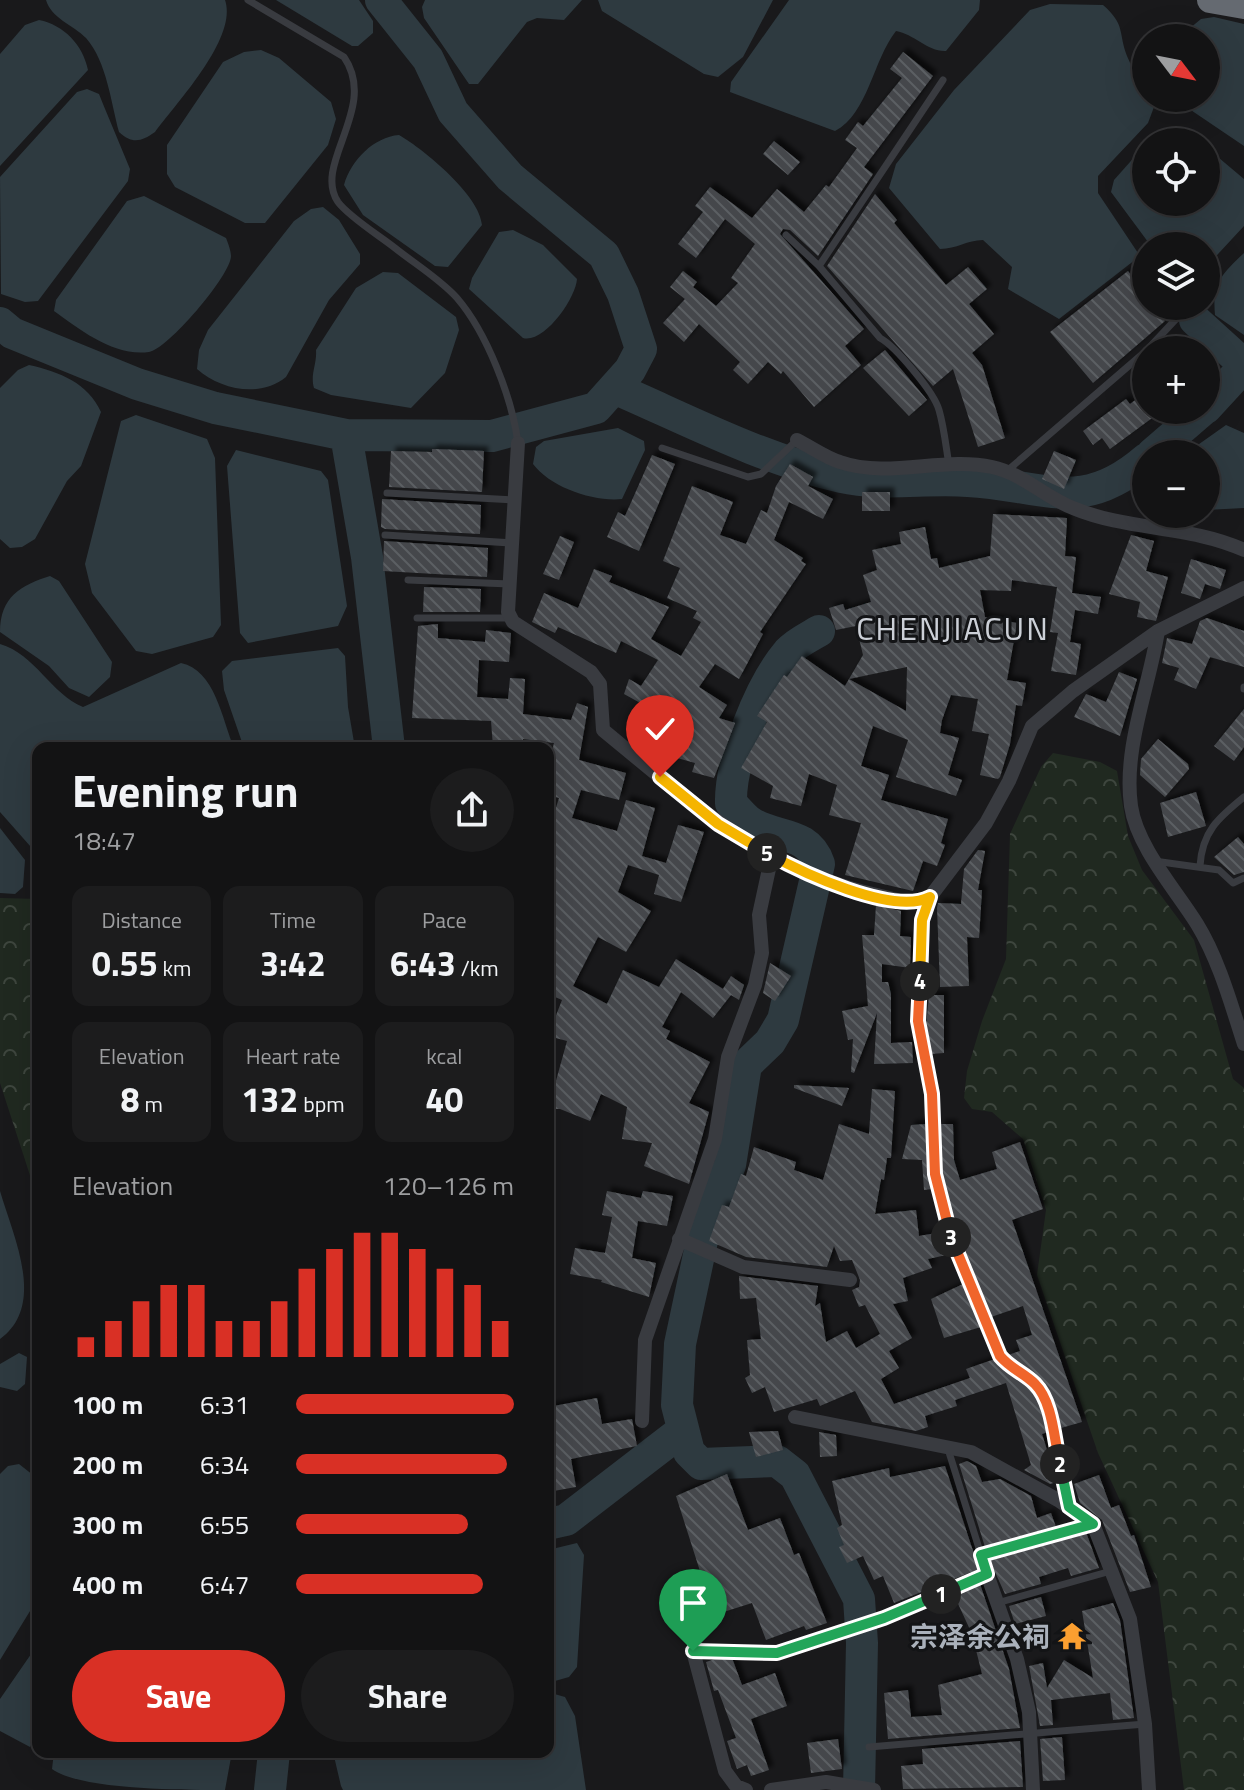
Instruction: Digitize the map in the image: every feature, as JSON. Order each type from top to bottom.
[{"type":"highway","points":[[1210,0],[1244,6]]},
{"type":"street","points":[[518,443],[511,618],[591,672],[600,684],[600,724],[603,730],[718,824],[806,875],[834,886],[917,904],[930,897]]},
{"type":"street","points":[[792,445],[841,463],[879,468],[990,466],[1029,480],[1060,501],[1115,522],[1218,538],[1244,550]]},
{"type":"street","points":[[918,1021],[922,920],[930,897],[986,823],[1009,781],[1032,726],[1073,691],[1158,631],[1244,588]]},
{"type":"street","points":[[1158,631],[1130,757],[1131,809],[1154,861],[1197,925],[1223,980],[1244,1044]]},
{"type":"street","points":[[642,1421],[645,1340],[684,1242],[715,1139],[728,1057],[755,985],[762,953],[759,915],[772,855]]},
{"type":"street","points":[[684,1242],[710,1255],[757,1269],[850,1280]]},
{"type":"street","points":[[795,1417],[971,1452],[1069,1507],[1093,1524],[1130,1619],[1145,1724],[1149,1790]]},
{"type":"street","points":[[987,1574],[1017,1659],[1030,1733],[1033,1790]]},
{"type":"street","points":[[693,1651],[725,1771],[736,1786],[746,1790]]},
{"type":"street","points":[[771,1790],[826,1782],[850,1783],[872,1790]]},
{"type":"lane","points":[[248,0],[344,57],[353,70],[357,96],[332,176],[338,201],[455,296],[478,328],[515,419],[518,443]]},
{"type":"lane","points":[[819,266],[943,80]]},
{"type":"lane","points":[[786,235],[819,266],[880,338],[890,344],[938,406],[949,465]]},
{"type":"lane","points":[[1160,336],[1175,320]]},
{"type":"lane","points":[[1007,471],[1132,362]]},
{"type":"lane","points":[[662,448],[748,477],[761,474],[792,445]]},
{"type":"lane","points":[[387,493],[515,500]]},
{"type":"lane","points":[[385,535],[512,543]]},
{"type":"lane","points":[[408,580],[510,584]]},
{"type":"lane","points":[[417,618],[511,618]]},
{"type":"lane","points":[[1200,866],[1202,843],[1214,821],[1244,797]]},
{"type":"lane","points":[[1154,861],[1219,870],[1233,883],[1244,878]]},
{"type":"lane","points":[[918,1021],[932,1094],[935,1174],[950,1235],[1000,1356],[1011,1370],[1034,1383],[1045,1398],[1069,1507]]},
{"type":"lane","points":[[693,1651],[777,1653],[884,1618],[987,1574],[947,1447]]},
{"type":"lane","points":[[981,1555],[1093,1524]]},
{"type":"lane","points":[[997,1603],[1111,1570]]},
{"type":"lane","points":[[869,1747],[1145,1724]]},
{"type":"green space","points":[[1053,753],[1100,762],[1117,771],[1128,836],[1142,870],[1194,940],[1233,1079],[1244,1088],[1244,1790],[1184,1790],[1158,1582],[1098,1453],[1037,1275],[1046,1210],[1023,1139],[992,1112],[972,1109],[964,1098],[967,1071],[982,1021],[1006,959],[1010,834],[1041,767]]},
{"type":"green space","points":[[0,898],[32,899],[32,1182],[0,1083]]},
{"type":"shaded area","points":[[46,0],[225,0],[227,15],[214,51],[190,87],[155,132],[141,140],[132,140],[119,132],[104,71],[93,48],[86,38],[57,17]]},
{"type":"shaded area","points":[[276,0],[359,0],[373,21],[373,33],[358,46],[352,46]]},
{"type":"shaded area","points":[[425,0],[582,0],[564,20],[537,18],[527,22],[478,84],[469,84],[424,18],[422,7]]},
{"type":"shaded area","points":[[598,0],[773,0],[743,57],[718,77],[704,74],[602,11]]},
{"type":"shaded area","points":[[789,0],[980,0],[979,10],[946,51],[933,49],[896,31],[863,100],[846,123],[835,131],[730,92],[731,82]]},
{"type":"shaded area","points":[[1050,4],[1103,5],[1118,24],[1132,67],[1132,112],[1152,112],[1143,128],[1132,128],[1132,140],[1098,176],[1098,193],[1132,244],[1132,262],[1059,319],[1008,289],[1012,267],[983,240],[940,249],[889,188],[896,164],[954,90],[1030,10]]},
{"type":"shaded area","points":[[1214,17],[1244,24],[1244,146],[1194,112],[1220,112],[1220,24],[1195,24],[1201,19]]},
{"type":"shaded area","points":[[39,20],[56,26],[71,38],[82,52],[88,70],[0,166],[0,54],[25,25]]},
{"type":"shaded area","points":[[261,50],[279,58],[331,102],[336,119],[328,145],[265,223],[245,223],[175,187],[167,174],[167,145],[223,62],[244,52]]},
{"type":"shaded area","points":[[87,89],[99,94],[130,169],[128,181],[38,301],[25,302],[1,294],[0,177],[77,92]]},
{"type":"shaded area","points":[[399,135],[450,175],[479,213],[482,225],[448,267],[435,266],[363,215],[344,185],[352,167],[365,151],[381,140]]},
{"type":"shaded area","points":[[1220,159],[1244,179],[1244,226],[1220,252],[1220,232],[1141,232],[1111,192],[1114,180],[1132,160],[1132,216],[1220,216]]},
{"type":"shaded area","points":[[144,196],[226,238],[231,256],[221,279],[183,326],[158,348],[136,352],[98,340],[54,311],[56,300],[127,201]]},
{"type":"shaded area","points":[[323,207],[339,220],[360,254],[360,264],[329,300],[286,377],[264,388],[241,389],[217,382],[197,369],[199,350],[208,330],[294,221],[311,209]]},
{"type":"shaded area","points":[[513,230],[543,245],[577,279],[571,297],[558,318],[531,338],[523,338],[469,289],[472,278],[499,232]]},
{"type":"shaded area","points":[[1244,253],[1244,335],[1220,318],[1220,280]]},
{"type":"shaded area","points":[[383,272],[398,273],[456,317],[459,330],[445,373],[411,408],[331,395],[314,388],[316,350],[356,288]]},
{"type":"shaded area","points":[[29,365],[72,380],[89,393],[101,412],[81,466],[67,481],[35,539],[22,547],[10,548],[0,539],[0,388],[18,370]]},
{"type":"shaded area","points":[[136,415],[207,439],[215,458],[221,625],[213,637],[152,654],[136,651],[92,593],[85,564],[121,421]]},
{"type":"shaded area","points":[[1226,425],[1244,433],[1244,508],[1220,509],[1220,440],[1205,440]]},
{"type":"shaded area","points":[[618,428],[644,441],[645,450],[622,499],[598,498],[573,491],[550,480],[533,464],[536,447],[544,441]]},
{"type":"shaded area","points":[[236,450],[321,471],[328,480],[347,606],[338,626],[248,643],[240,633],[227,466]]},
{"type":"shaded area","points":[[50,576],[59,581],[112,662],[110,677],[89,697],[69,688],[49,666],[0,632],[4,610],[14,594]]},
{"type":"shaded area","points":[[0,644],[23,656],[61,693],[83,707],[181,663],[193,667],[210,685],[232,742],[32,742],[32,848],[0,812]]},
{"type":"shaded area","points":[[338,648],[345,656],[354,742],[242,742],[224,690],[222,671],[232,661]]},
{"type":"shaded area","points":[[0,828],[25,860],[23,887],[15,894],[0,893]]},
{"type":"shaded area","points":[[0,1191],[18,1249],[24,1289],[22,1308],[14,1325],[0,1339]]},
{"type":"shaded area","points":[[19,1353],[27,1357],[25,1384],[17,1391],[0,1387],[0,1364]]},
{"type":"shaded area","points":[[19,1464],[32,1474],[32,1608],[0,1660],[0,1474],[8,1466]]},
{"type":"shaded area","points":[[577,1543],[584,1555],[577,1667],[569,1677],[554,1681],[554,1549]]},
{"type":"shaded area","points":[[32,1653],[30,1747],[0,1731],[0,1699]]},
{"type":"shaded area","points":[[554,1694],[565,1697],[575,1716],[586,1790],[343,1790],[334,1758],[554,1758]]},
{"type":"shaded area","points":[[53,1758],[231,1758],[225,1790],[108,1785],[66,1776],[52,1769]]},
{"type":"building","points":[[903,52],[933,76],[864,167],[873,174],[818,256],[790,230],[783,229],[780,234],[864,329],[845,346],[861,365],[814,407],[783,371],[781,374],[768,362],[748,384],[733,370],[740,362],[699,324],[684,342],[663,323],[685,299],[670,287],[683,271],[697,282],[693,287],[716,306],[738,283],[731,278],[755,244],[725,219],[696,258],[678,244],[703,212],[695,206],[710,187],[752,218],[777,189],[804,212],[826,185],[829,187],[857,148],[845,140],[858,122],[863,126],[902,78],[890,69]]},
{"type":"building","points":[[774,141],[800,162],[788,175],[763,154]]},
{"type":"building","points":[[875,194],[897,220],[894,223],[946,285],[968,267],[987,289],[969,304],[994,334],[972,353],[982,365],[1005,438],[978,447],[953,369],[933,386],[827,266]]},
{"type":"building","points":[[1128,271],[1132,276],[1132,320],[1165,321],[1148,336],[1132,336],[1132,349],[1093,383],[1050,332]]},
{"type":"building","points":[[885,350],[927,400],[909,416],[863,368]]},
{"type":"building","points":[[1126,399],[1132,402],[1132,424],[1144,424],[1110,449],[1102,438],[1093,445],[1083,431]]},
{"type":"building","points":[[432,449],[484,451],[482,492],[389,487],[391,451],[432,452]]},
{"type":"building","points":[[1054,451],[1076,460],[1064,489],[1042,479]]},
{"type":"building","points":[[652,455],[675,464],[639,551],[607,537],[618,512],[625,516]]},
{"type":"building","points":[[790,464],[813,477],[808,486],[833,499],[823,519],[789,502],[774,540],[803,558],[801,561],[806,564],[760,632],[763,634],[739,679],[715,664],[699,687],[727,705],[719,718],[735,723],[714,778],[692,772],[695,763],[670,756],[676,734],[686,737],[689,730],[624,694],[629,679],[641,686],[658,660],[621,641],[616,653],[558,627],[555,633],[532,622],[544,593],[578,608],[594,569],[612,576],[609,582],[669,607],[651,639],[681,656],[701,622],[693,618],[697,611],[667,598],[680,568],[663,561],[692,486],[733,502],[720,535],[746,544],[761,510],[767,513],[776,486]]},
{"type":"building","points":[[862,492],[890,492],[890,511],[862,511]]},
{"type":"building","points":[[382,499],[481,505],[480,534],[385,529],[381,527]]},
{"type":"building","points":[[993,514],[1067,518],[1065,556],[1076,557],[1072,593],[1101,597],[1098,614],[1075,610],[1070,642],[1081,644],[1076,675],[1051,671],[1058,633],[1050,632],[1057,587],[1012,580],[1011,591],[980,590],[985,617],[1017,623],[1007,680],[1026,683],[1022,706],[1016,705],[1010,744],[1000,777],[980,775],[989,734],[972,731],[978,699],[951,695],[942,720],[940,733],[959,738],[948,775],[962,780],[956,796],[896,777],[908,740],[873,726],[861,766],[889,775],[881,800],[948,819],[941,843],[945,845],[937,866],[923,861],[913,891],[845,875],[861,823],[829,815],[837,785],[809,774],[801,806],[770,798],[773,786],[741,768],[767,722],[757,716],[784,675],[787,677],[802,656],[845,686],[849,679],[863,655],[856,626],[836,630],[829,608],[843,604],[845,610],[871,602],[863,575],[877,570],[872,550],[901,544],[899,532],[925,527],[931,559],[937,558],[939,568],[990,556]],"holes":[[[907,667],[906,711],[849,679]]]},
{"type":"building","points":[[1131,535],[1154,541],[1146,571],[1168,577],[1156,621],[1137,617],[1140,602],[1109,594]]},
{"type":"building","points":[[560,536],[574,542],[559,580],[543,574]]},
{"type":"building","points":[[384,541],[488,548],[487,577],[383,571]]},
{"type":"building","points":[[1191,559],[1226,570],[1220,589],[1205,584],[1200,599],[1181,593]]},
{"type":"building","points":[[424,587],[481,589],[480,612],[423,612]]},
{"type":"building","points":[[1207,618],[1244,631],[1244,667],[1210,657],[1196,689],[1174,680],[1179,668],[1162,663],[1167,638],[1192,644],[1200,621]]},
{"type":"building","points":[[438,624],[438,638],[485,642],[486,630],[511,633],[509,662],[479,660],[477,697],[508,699],[510,678],[525,679],[523,714],[571,720],[577,703],[588,707],[579,760],[626,773],[619,800],[581,790],[572,818],[617,831],[626,800],[655,808],[642,856],[666,863],[678,825],[704,832],[681,902],[654,894],[659,875],[628,865],[618,892],[651,911],[626,952],[598,937],[573,986],[607,1004],[623,970],[659,987],[676,959],[723,989],[731,976],[744,985],[739,1000],[731,995],[713,1018],[681,992],[662,1027],[670,1031],[666,1039],[710,1062],[689,1103],[709,1112],[689,1184],[644,1166],[652,1143],[622,1139],[627,1107],[601,1094],[590,1121],[554,1109],[554,1088],[567,1041],[554,1038],[554,1021],[562,1000],[554,997],[554,814],[559,798],[554,797],[554,742],[523,739],[523,742],[493,742],[491,721],[412,718],[418,626]]},
{"type":"building","points":[[1119,672],[1137,679],[1120,736],[1074,717],[1086,694],[1106,702]]},
{"type":"building","points":[[1244,709],[1244,747],[1234,761],[1214,746]]},
{"type":"building","points":[[1158,739],[1188,764],[1189,769],[1165,797],[1140,775],[1141,759]]},
{"type":"building","points":[[1196,792],[1206,826],[1168,837],[1160,803]]},
{"type":"building","points":[[1238,837],[1244,844],[1244,872],[1234,875],[1214,857]]},
{"type":"building","points":[[978,850],[985,851],[978,890],[982,890],[979,938],[967,937],[969,986],[940,987],[938,903],[961,904],[964,869]]},
{"type":"building","points":[[876,905],[901,911],[900,936],[911,937],[910,968],[882,964],[882,982],[888,982],[891,994],[891,1043],[912,1042],[913,1063],[874,1064],[877,1013],[854,1073],[851,1072],[853,1039],[848,1040],[842,1011],[868,1006],[862,935],[874,935]]},
{"type":"building","points":[[770,963],[791,976],[775,1001],[763,993]]},
{"type":"building","points":[[929,995],[944,995],[944,1053],[931,1054],[926,1027]]},
{"type":"building","points":[[794,1085],[849,1088],[842,1106],[794,1088]]},
{"type":"building","points":[[872,1089],[895,1091],[891,1158],[887,1158],[884,1180],[881,1179],[875,1214],[916,1210],[919,1236],[942,1232],[951,1254],[928,1259],[932,1268],[903,1278],[908,1301],[893,1304],[912,1338],[889,1351],[899,1368],[881,1379],[894,1404],[970,1378],[966,1369],[995,1359],[1036,1396],[1048,1432],[1042,1434],[1057,1482],[1050,1484],[1024,1470],[1031,1465],[1006,1383],[955,1400],[957,1406],[925,1416],[928,1427],[916,1431],[872,1422],[855,1391],[820,1406],[817,1399],[774,1412],[765,1387],[752,1393],[745,1378],[750,1375],[747,1340],[761,1339],[756,1298],[740,1299],[739,1276],[818,1286],[815,1306],[820,1303],[826,1342],[847,1331],[856,1348],[880,1334],[865,1305],[859,1307],[852,1290],[859,1287],[860,1280],[852,1260],[840,1261],[834,1246],[827,1267],[746,1257],[709,1241],[722,1205],[729,1207],[741,1174],[746,1176],[754,1147],[796,1162],[794,1170],[823,1180],[839,1124],[869,1134]]},
{"type":"building","points":[[927,1124],[932,1189],[924,1190],[922,1160],[902,1159],[911,1125]]},
{"type":"building","points":[[940,1124],[953,1124],[954,1160],[960,1180],[997,1169],[992,1152],[1020,1142],[1043,1209],[1012,1220],[1082,1422],[1061,1428],[1047,1389],[1008,1355],[1020,1351],[1016,1340],[1032,1335],[1023,1306],[991,1317],[956,1233],[941,1173]]},
{"type":"building","points":[[607,1191],[641,1198],[643,1191],[673,1196],[667,1226],[638,1221],[632,1258],[656,1263],[649,1297],[602,1280],[570,1274],[575,1248],[605,1253],[612,1217],[602,1215]]},
{"type":"building","points":[[963,1284],[981,1327],[944,1338],[931,1299]]},
{"type":"building","points":[[597,1398],[602,1424],[632,1419],[637,1446],[571,1459],[576,1487],[554,1491],[554,1406]]},
{"type":"building","points":[[778,1431],[783,1450],[756,1457],[749,1432]]},
{"type":"building","points":[[819,1432],[836,1435],[837,1456],[820,1457]]},
{"type":"building","points":[[967,1461],[976,1466],[982,1482],[1000,1479],[1031,1496],[1037,1518],[1051,1513],[1056,1527],[985,1547],[959,1464]]},
{"type":"building","points":[[945,1466],[979,1569],[894,1603],[883,1576],[874,1580],[863,1556],[847,1563],[839,1547],[844,1545],[837,1528],[842,1525],[832,1481],[889,1468],[890,1477]]},
{"type":"building","points":[[727,1474],[748,1530],[780,1518],[794,1555],[799,1553],[827,1623],[806,1630],[804,1626],[766,1640],[752,1603],[714,1615],[676,1496]]},
{"type":"building","points":[[1099,1475],[1111,1508],[1119,1505],[1131,1536],[1134,1535],[1151,1587],[1130,1592],[1102,1520],[1080,1503],[1074,1484]]},
{"type":"building","points":[[1086,1532],[1099,1568],[1071,1576],[1068,1568],[1039,1577],[1041,1584],[1005,1594],[989,1559]]},
{"type":"building","points":[[980,1584],[1009,1669],[1020,1728],[888,1739],[884,1693],[908,1690],[911,1717],[942,1715],[938,1685],[982,1674],[972,1634],[954,1595]]},
{"type":"building","points":[[1041,1597],[1046,1616],[1015,1624],[1009,1606]]},
{"type":"building","points":[[1113,1603],[1120,1620],[1134,1718],[1113,1720],[1110,1693],[1051,1700],[1053,1725],[1040,1726],[1029,1666],[1043,1663],[1047,1688],[1064,1660],[1093,1678],[1082,1611]]},
{"type":"building","points":[[732,1658],[742,1685],[775,1673],[787,1706],[751,1719],[769,1770],[751,1776],[747,1765],[737,1769],[727,1741],[736,1738],[718,1690],[714,1691],[706,1662]]},
{"type":"building","points":[[1062,1737],[1065,1780],[1043,1781],[1040,1739]]},
{"type":"building","points":[[838,1739],[842,1769],[811,1773],[807,1743]]},
{"type":"building","points":[[1020,1741],[1023,1787],[903,1789],[901,1766],[923,1764],[922,1749]]},
{"type":"waterway","points":[[0,323],[12,333],[137,384],[215,408],[346,435],[492,436],[596,408],[630,370],[641,349],[623,294],[604,255],[510,177],[453,112],[428,59],[381,0]]},
{"type":"waterway","points":[[1195,320],[1213,336]]},
{"type":"waterway","points":[[1220,343],[1239,360],[1240,371],[1220,393]]},
{"type":"waterway","points":[[614,388],[783,460],[857,480],[968,481],[1041,491],[1081,492],[1101,487],[1132,469]]},
{"type":"waterway","points":[[1168,440],[1187,424]]},
{"type":"waterway","points":[[346,435],[367,557],[388,742]]},
{"type":"waterway","points":[[819,631],[791,649],[777,666],[757,703],[741,745],[732,786],[731,803],[742,815],[760,827],[807,845],[819,864],[783,1020],[770,1042],[746,1065],[730,1165],[706,1222],[680,1344],[677,1405],[689,1452],[701,1464],[777,1461],[795,1475],[859,1599],[862,1643],[859,1790]]},
{"type":"waterway","points":[[554,1523],[566,1520],[683,1430]]},
{"type":"waterway","points":[[270,1790],[273,1758]]},
{"type":"place","name":"宗泽余公祠","points":[[1072,1636]]},
{"type":"district","name":"CHENJIACUN","points":[[953,628]]},
{"type":"route","points":[[660,777],[718,824],[806,875],[834,886],[917,904],[930,897],[922,920],[918,1021],[932,1094],[935,1174],[950,1235],[1000,1356],[1011,1370],[1034,1383],[1045,1398],[1069,1507],[1093,1524],[981,1555],[987,1574],[840,1634],[777,1653],[693,1651]]}]
